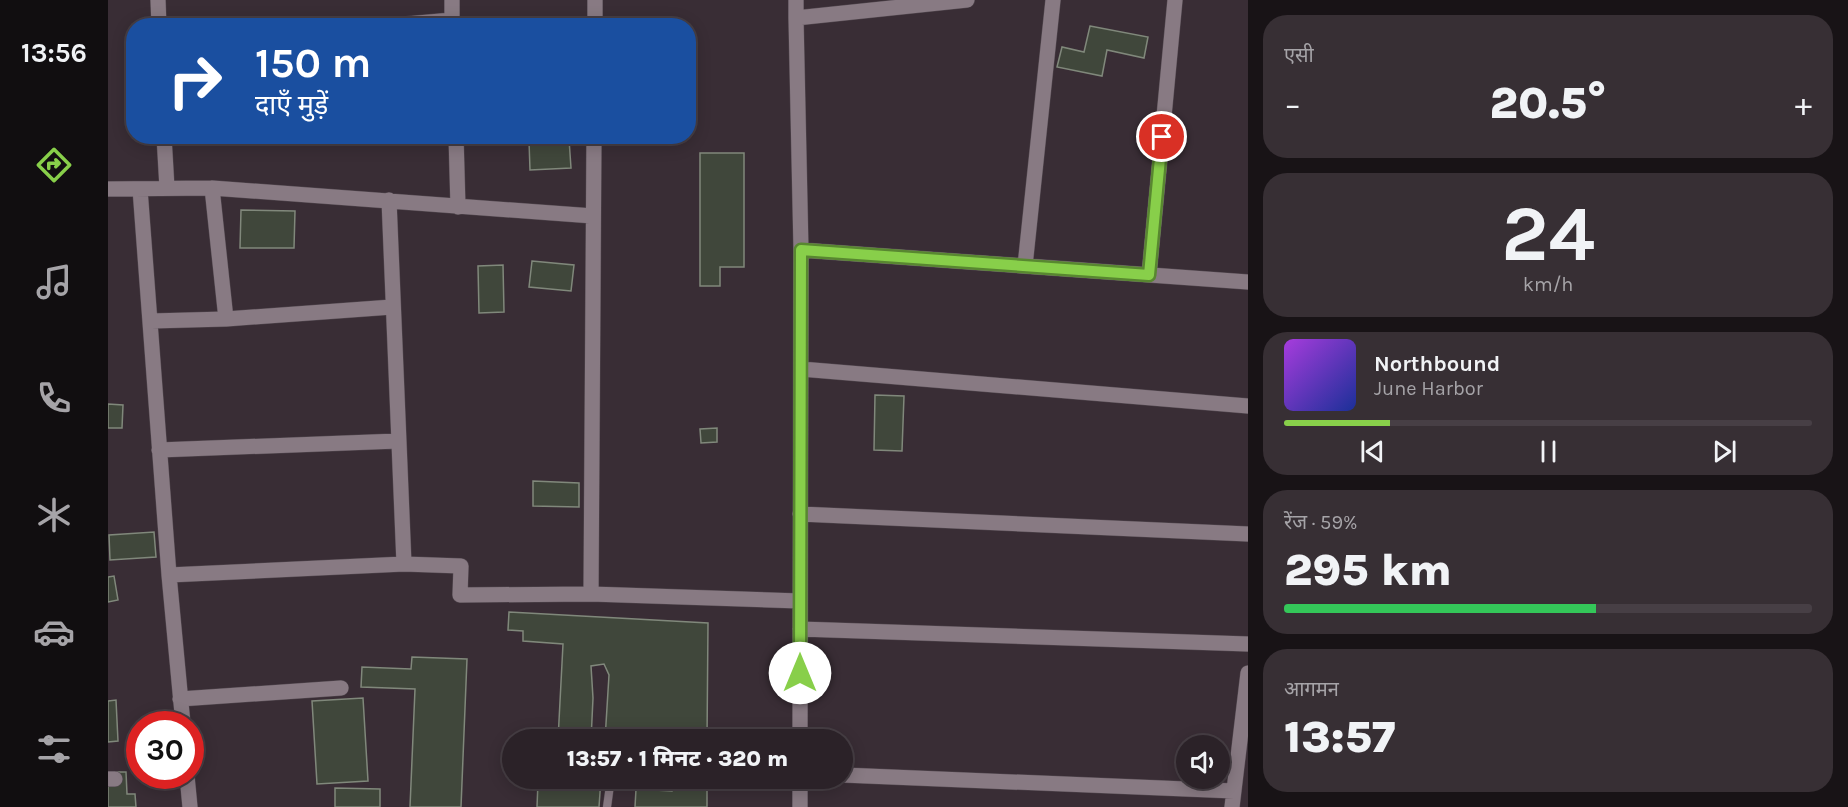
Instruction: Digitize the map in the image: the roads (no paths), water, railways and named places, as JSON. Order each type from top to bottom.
[{"type":"street","points":[[158,0],[159,18]]},
{"type":"street","points":[[452,0],[452,18]]},
{"type":"street","points":[[595,0],[595,18]]},
{"type":"street","points":[[796,0],[801,250],[800,729]]},
{"type":"street","points":[[796,18],[967,0]]},
{"type":"street","points":[[1025,266],[1053,0]]},
{"type":"street","points":[[1149,275],[1175,0]]},
{"type":"street","points":[[164,144],[167,188]]},
{"type":"street","points":[[456,144],[458,207]]},
{"type":"street","points":[[591,594],[594,144]]},
{"type":"street","points":[[212,188],[226,319]]},
{"type":"street","points":[[108,189],[212,188],[593,216]]},
{"type":"street","points":[[140,189],[181,711]]},
{"type":"street","points":[[389,200],[404,564]]},
{"type":"street","points":[[801,250],[1248,282]]},
{"type":"street","points":[[151,321],[226,319],[392,306]]},
{"type":"street","points":[[801,369],[1248,406]]},
{"type":"street","points":[[159,450],[398,441]]},
{"type":"street","points":[[800,514],[1248,534]]},
{"type":"street","points":[[170,575],[404,564],[461,567],[460,595],[591,594],[800,601]]},
{"type":"street","points":[[800,629],[1248,644]]},
{"type":"street","points":[[853,776],[1233,799],[1248,673]]},
{"type":"street","points":[[180,699],[341,688]]},
{"type":"street","points":[[188,789],[190,807]]},
{"type":"street","points":[[800,789],[800,807]]},
{"type":"lane","points":[[607,807],[609,789]]}]
